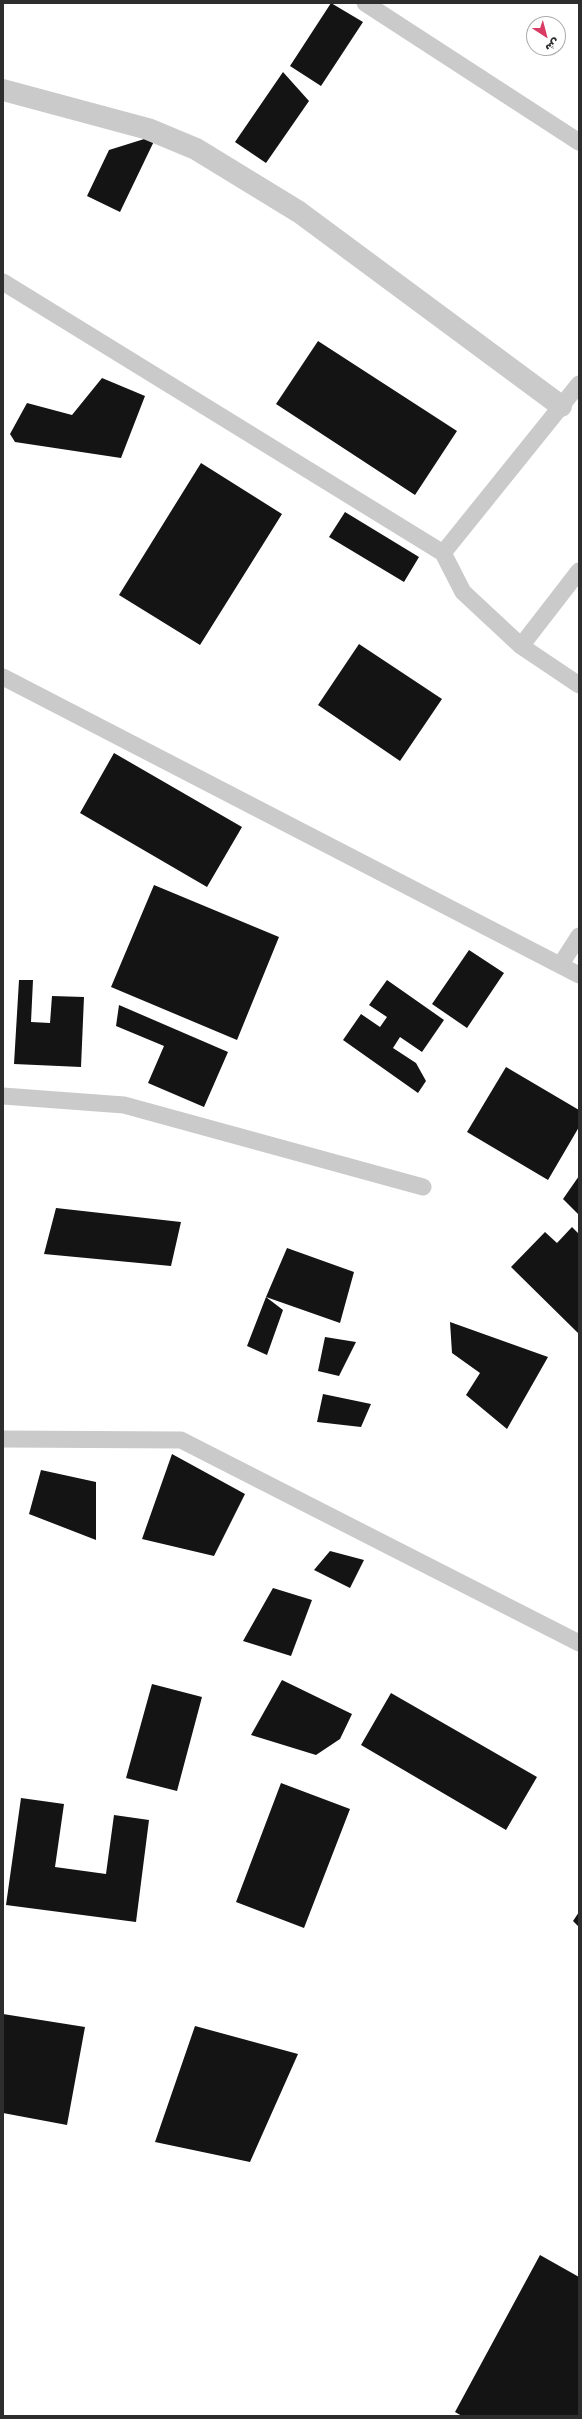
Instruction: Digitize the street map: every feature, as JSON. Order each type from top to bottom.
[{"type":"street","points":[[3,90],[148,129],[196,149],[300,212],[561,406]]},
{"type":"lane","points":[[365,3],[579,142]]},
{"type":"lane","points":[[3,282],[443,553],[463,592],[521,646],[579,685]]},
{"type":"lane","points":[[443,553],[579,384]]},
{"type":"lane","points":[[521,646],[579,571]]},
{"type":"lane","points":[[3,677],[561,964],[579,975]]},
{"type":"lane","points":[[561,964],[579,936]]},
{"type":"lane","points":[[3,1096],[124,1105],[423,1187]]},
{"type":"lane","points":[[3,1439],[181,1440],[579,1643]]},
{"type":"building","points":[[331,3],[363,22],[321,86],[290,66]]},
{"type":"building","points":[[283,72],[309,101],[266,163],[235,142]]},
{"type":"building","points":[[157,135],[120,212],[87,196],[109,150]]},
{"type":"building","points":[[318,341],[457,431],[415,495],[276,404]]},
{"type":"building","points":[[102,378],[145,396],[121,458],[15,442],[10,434],[27,403],[72,415]]},
{"type":"building","points":[[201,463],[282,514],[200,645],[119,595]]},
{"type":"building","points":[[345,512],[419,557],[404,582],[329,537]]},
{"type":"building","points":[[359,644],[442,699],[400,761],[318,705]]},
{"type":"building","points":[[114,753],[242,827],[207,887],[80,813]]},
{"type":"building","points":[[154,885],[279,937],[237,1040],[111,987]]},
{"type":"building","points":[[469,950],[504,973],[467,1028],[432,1004]]},
{"type":"building","points":[[19,980],[33,980],[31,1022],[50,1023],[52,996],[84,997],[81,1067],[14,1064]]},
{"type":"building","points":[[387,980],[444,1020],[422,1052],[400,1037],[393,1048],[416,1063],[426,1081],[418,1093],[343,1040],[361,1014],[380,1027],[387,1017],[369,1005]]},
{"type":"building","points":[[119,1005],[228,1052],[204,1107],[148,1083],[164,1046],[116,1026]]},
{"type":"building","points":[[506,1067],[579,1110],[579,1127],[548,1180],[467,1132]]},
{"type":"building","points":[[579,1176],[579,1215],[563,1199]]},
{"type":"building","points":[[56,1208],[181,1222],[171,1266],[44,1254]]},
{"type":"building","points":[[572,1227],[579,1234],[579,1334],[511,1267],[545,1232],[557,1243]]},
{"type":"building","points":[[287,1248],[354,1272],[340,1323],[266,1297]]},
{"type":"building","points":[[266,1297],[283,1310],[267,1355],[247,1346]]},
{"type":"building","points":[[450,1322],[548,1357],[507,1429],[466,1395],[480,1373],[452,1353]]},
{"type":"building","points":[[325,1337],[356,1342],[339,1376],[318,1371]]},
{"type":"building","points":[[323,1394],[371,1404],[361,1427],[317,1422]]},
{"type":"building","points":[[172,1454],[245,1494],[214,1556],[142,1539]]},
{"type":"building","points":[[41,1470],[96,1482],[96,1540],[29,1514]]},
{"type":"building","points":[[330,1551],[364,1560],[350,1588],[314,1570]]},
{"type":"building","points":[[273,1588],[312,1600],[291,1656],[243,1641]]},
{"type":"building","points":[[282,1680],[352,1714],[340,1739],[316,1755],[251,1735]]},
{"type":"building","points":[[152,1684],[202,1697],[177,1791],[126,1778]]},
{"type":"building","points":[[391,1693],[537,1777],[506,1830],[361,1745]]},
{"type":"building","points":[[281,1783],[350,1809],[304,1928],[236,1902]]},
{"type":"building","points":[[21,1798],[64,1804],[55,1867],[106,1874],[114,1815],[149,1820],[136,1922],[6,1905]]},
{"type":"building","points":[[579,1912],[579,1927],[573,1921]]},
{"type":"building","points":[[3,2014],[85,2027],[67,2125],[3,2113]]},
{"type":"building","points":[[195,2026],[298,2054],[250,2162],[155,2142]]},
{"type":"building","points":[[540,2255],[579,2277],[579,2416],[462,2416],[455,2412]]}]
